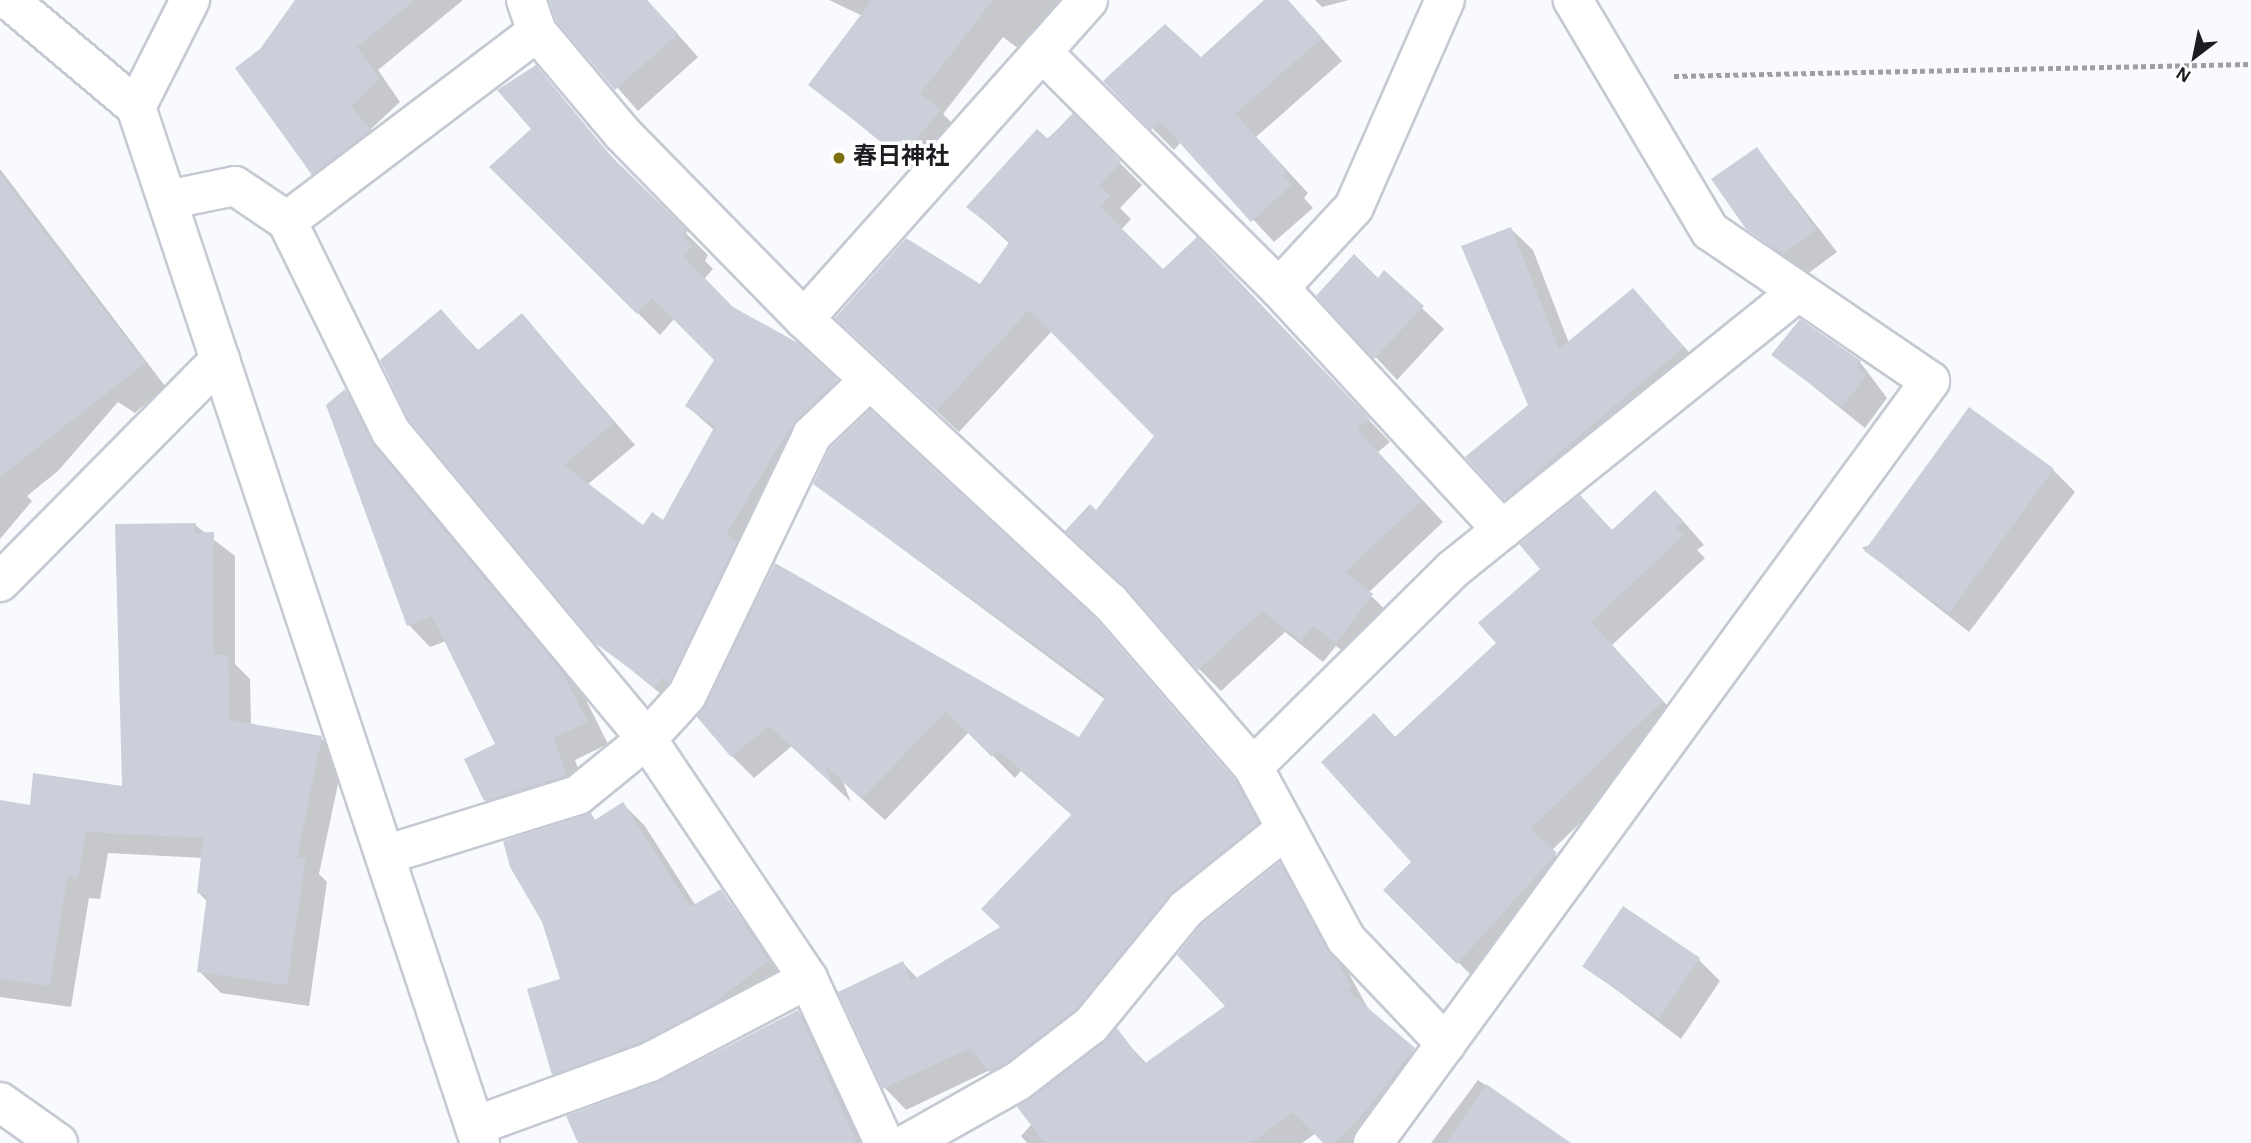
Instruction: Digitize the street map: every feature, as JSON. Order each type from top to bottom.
[{"type":"street","points":[[9,0],[136,107],[477,1135],[650,1062],[807,979]]},
{"type":"street","points":[[136,107],[190,0]]},
{"type":"street","points":[[803,319],[1088,0]]},
{"type":"street","points":[[1279,288],[1354,206],[1445,0]]},
{"type":"street","points":[[1373,1143],[1930,381],[1710,231],[1573,0]]},
{"type":"street","points":[[287,221],[531,16],[622,132],[803,319],[1110,602],[1253,767],[1346,939],[1446,1044]]},
{"type":"street","points":[[1042,52],[1279,288],[1502,530]]},
{"type":"street","points":[[167,200],[235,186],[287,221],[391,432],[647,739],[807,979],[884,1143]]},
{"type":"street","points":[[1253,767],[1452,570],[1798,292]]},
{"type":"street","points":[[0,582],[220,360]]},
{"type":"street","points":[[385,855],[578,795],[647,739],[687,695],[812,435],[869,381]]},
{"type":"street","points":[[908,1143],[1018,1081],[1091,1025],[1186,909],[1286,829]]},
{"type":"street","points":[[0,1102],[58,1143]]},
{"type":"path","points":[[1617,77],[2251,64]]},
{"type":"building","points":[[295,0],[415,0],[357,47],[380,79],[351,106],[371,130],[312,175],[235,68],[260,49]]},
{"type":"building","points":[[549,0],[647,0],[678,34],[615,90],[556,21]]},
{"type":"building","points":[[872,0],[993,0],[920,94],[941,109],[902,157],[808,85]]},
{"type":"building","points":[[1264,0],[1288,0],[1322,38],[1235,114],[1288,171],[1283,175],[1292,185],[1251,222],[1160,121],[1151,130],[1103,81],[1165,24],[1201,57]]},
{"type":"building","points":[[536,65],[609,154],[688,231],[683,238],[693,246],[683,256],[733,307],[798,343],[838,380],[797,419],[726,535],[737,541],[669,683],[663,677],[656,688],[595,643],[409,420],[380,360],[441,309],[477,351],[522,313],[614,423],[564,465],[643,525],[652,512],[663,520],[715,426],[685,406],[714,360],[652,298],[637,314],[489,167],[531,129],[497,90]]},
{"type":"building","points":[[1073,113],[1121,162],[1099,186],[1110,196],[1100,207],[1163,269],[1197,237],[1370,419],[1357,429],[1422,500],[1345,572],[1373,594],[1336,643],[1313,626],[1301,641],[1262,611],[1198,670],[1126,588],[1065,531],[1090,504],[1096,510],[1154,436],[1029,310],[936,411],[835,318],[906,238],[980,284],[1010,241],[966,207],[1037,129],[1048,139]]},
{"type":"building","points":[[1757,147],[1816,230],[1783,254],[1746,229],[1711,179]]},
{"type":"building","points":[[0,174],[145,363],[0,477]]},
{"type":"building","points":[[1511,227],[1559,349],[1633,288],[1684,347],[1504,500],[1465,457],[1528,405],[1461,246]]},
{"type":"building","points":[[1354,254],[1378,278],[1384,270],[1424,306],[1374,359],[1316,296]]},
{"type":"building","points":[[1800,319],[1861,361],[1856,367],[1867,374],[1842,407],[1771,355]]},
{"type":"building","points":[[345,389],[374,446],[562,672],[588,722],[554,738],[567,775],[484,801],[464,759],[495,744],[432,616],[407,626],[326,405]]},
{"type":"building","points":[[1969,407],[2054,469],[1949,613],[1864,551]]},
{"type":"building","points":[[870,410],[1094,617],[1235,780],[1258,823],[1172,892],[1076,1009],[1006,1063],[989,1072],[970,1048],[883,1089],[838,992],[903,961],[911,981],[1000,927],[981,909],[1072,814],[998,750],[992,757],[946,711],[862,799],[825,765],[833,785],[769,726],[731,757],[697,717],[775,563],[1079,737],[1106,696],[813,484],[830,448]]},
{"type":"building","points":[[1655,490],[1684,522],[1676,528],[1684,535],[1591,622],[1663,701],[1530,829],[1557,853],[1457,964],[1383,890],[1411,862],[1321,762],[1374,713],[1395,737],[1496,643],[1478,623],[1540,569],[1519,544],[1580,495],[1612,530]]},
{"type":"building","points":[[196,523],[195,533],[214,532],[214,655],[228,655],[230,720],[322,736],[297,858],[306,858],[287,985],[197,972],[207,895],[197,893],[203,838],[86,832],[78,877],[67,877],[50,986],[0,979],[0,800],[30,805],[33,773],[122,786],[115,524]]},
{"type":"building","points":[[623,802],[690,907],[721,889],[769,961],[708,1007],[641,1042],[552,1075],[527,989],[560,979],[542,922],[510,867],[503,841],[591,813],[595,820]]},
{"type":"building","points":[[1280,862],[1352,987],[1348,991],[1415,1048],[1365,1112],[1334,1143],[1323,1143],[1293,1112],[1251,1143],[1045,1143],[1017,1107],[1117,1028],[1144,1064],[1225,1006],[1177,955],[1201,925]]},
{"type":"building","points":[[1623,906],[1700,958],[1659,1019],[1582,967]]},
{"type":"building","points":[[798,1010],[857,1143],[578,1143],[566,1116],[660,1081]]},
{"type":"building","points":[[1486,1084],[1571,1143],[1446,1143]]},
{"type":"place","name":"春日神社","points":[[839,158]]}]
